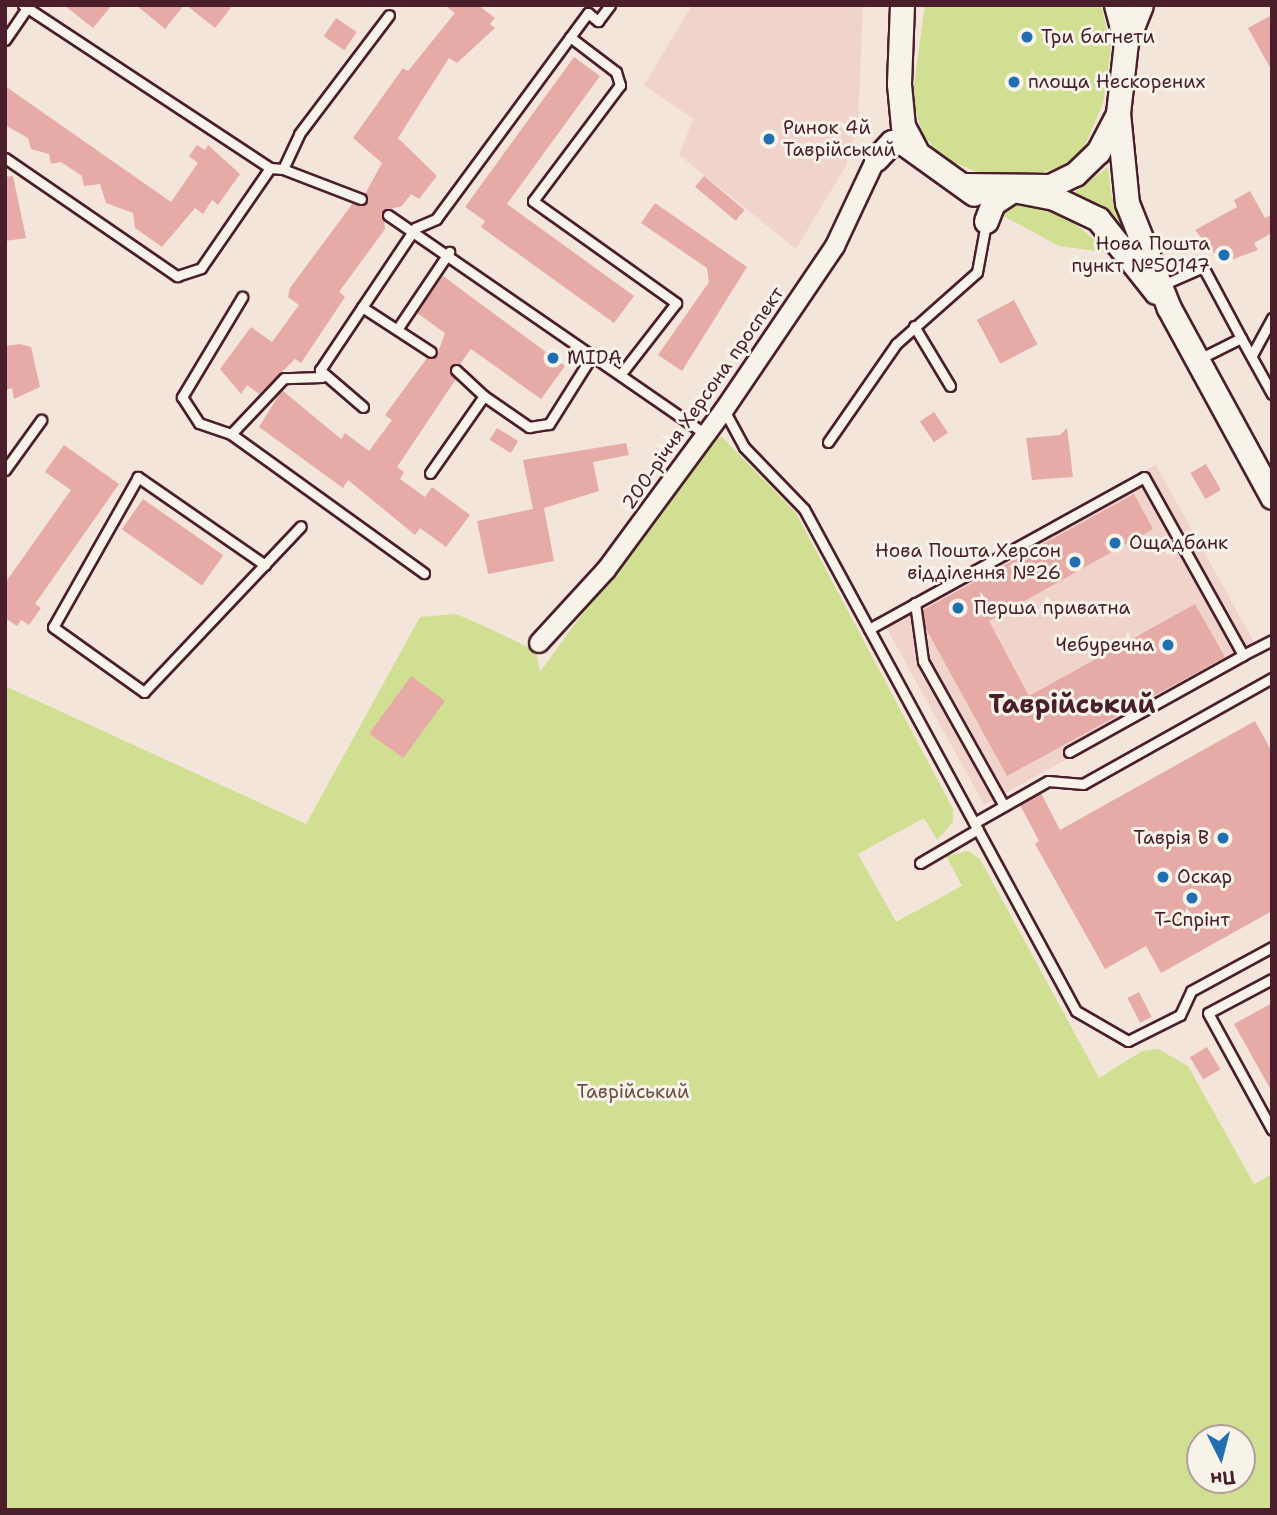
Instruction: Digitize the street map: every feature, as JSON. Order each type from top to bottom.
[{"type":"street","points":[[1116,5],[1126,42]]},
{"type":"street","points":[[1141,5],[1126,42],[1118,113],[1127,203],[1169,308],[1272,497]]},
{"type":"street","points":[[905,11],[899,84],[903,126],[915,149]]},
{"type":"street","points":[[876,159],[899,84]]},
{"type":"street","points":[[986,221],[993,204],[1013,190],[1050,186],[1075,174],[1098,152],[1118,113]]},
{"type":"street","points":[[876,159],[892,142],[915,149],[984,202],[986,221]]},
{"type":"street","name":"200-річчя Херсона проспект","points":[[539,643],[606,570],[724,410],[835,246],[876,159]]},
{"type":"street","points":[[965,185],[1054,198],[1098,219],[1169,308]]},
{"type":"lane","points":[[363,407],[322,377],[320,370],[415,228],[436,219],[588,13],[598,21],[610,5]]},
{"type":"lane","points":[[5,40],[26,6],[270,167],[283,169],[361,199]]},
{"type":"lane","points":[[283,169],[299,134],[388,15]]},
{"type":"lane","points":[[570,37],[616,72],[620,85],[533,201],[676,303],[621,373]]},
{"type":"lane","points":[[5,158],[177,276],[208,259],[270,167]]},
{"type":"lane","points":[[388,215],[415,228],[706,433]]},
{"type":"lane","points":[[828,442],[914,326],[977,272],[986,221]]},
{"type":"lane","points":[[398,328],[449,252]]},
{"type":"lane","points":[[1160,286],[1203,267],[1272,394]]},
{"type":"lane","points":[[242,297],[181,397],[199,422],[231,434],[424,573]]},
{"type":"lane","points":[[362,307],[431,352]]},
{"type":"lane","points":[[1252,355],[1272,318]]},
{"type":"lane","points":[[914,326],[950,386]]},
{"type":"lane","points":[[1197,360],[1241,338]]},
{"type":"lane","points":[[456,370],[484,396],[529,426],[549,424],[593,354]]},
{"type":"lane","points":[[231,434],[284,379],[322,377]]},
{"type":"lane","points":[[430,473],[484,396]]},
{"type":"lane","points":[[724,410],[744,447],[804,509],[1076,1011],[1128,1041],[1180,1015],[1192,991],[1272,947]]},
{"type":"lane","points":[[5,470],[41,420]]},
{"type":"lane","points":[[265,565],[138,477],[52,627],[144,692],[265,565],[301,526]]},
{"type":"lane","points":[[869,629],[1144,477],[1243,655]]},
{"type":"lane","points":[[915,603],[923,661],[1004,806]]},
{"type":"lane","points":[[1069,752],[1272,640]]},
{"type":"lane","points":[[920,863],[1004,806],[1048,780],[1083,784],[1272,678]]},
{"type":"lane","points":[[1272,979],[1208,1013],[1272,1130]]},
{"type":"shaded area","name":"Ринок 4й Таврійський","points":[[692,5],[881,5],[863,8],[858,123],[846,166],[796,249],[679,155],[693,119],[644,85]]},
{"type":"shaded area","points":[[1156,465],[1260,652],[984,805],[880,618]]},
{"type":"green space","points":[[925,5],[1101,5],[1111,47],[1103,103],[1083,150],[1061,167],[1037,174],[982,174],[943,158],[923,135],[912,99]]},
{"type":"green space","points":[[1108,167],[1111,193],[1124,227],[1072,194]]},
{"type":"green space","points":[[1015,204],[1062,213],[1111,253],[1059,246],[998,213]]},
{"type":"green space","points":[[722,437],[796,513],[953,809],[953,822],[937,840],[924,818],[858,854],[896,922],[962,886],[946,856],[968,851],[980,859],[1099,1078],[1142,1051],[1158,1049],[1188,1066],[1254,1184],[1272,1174],[1272,1510],[5,1510],[5,686],[306,824],[420,617],[456,614],[482,625],[536,651],[540,672],[708,440]]},
{"type":"building","points":[[64,5],[112,5],[93,28]]},
{"type":"building","points":[[136,5],[184,5],[165,29]]},
{"type":"building","points":[[186,5],[233,5],[215,28]]},
{"type":"building","points":[[444,5],[478,5],[495,18],[490,24],[495,28],[457,63],[449,58],[398,138],[437,176],[419,199],[411,194],[402,206],[383,211],[385,229],[339,292],[345,297],[301,363],[295,359],[259,394],[247,385],[241,394],[220,369],[251,327],[272,342],[299,305],[288,297],[290,288],[353,203],[367,202],[365,194],[382,163],[353,138],[403,68],[408,71],[455,13]]},
{"type":"building","points":[[1272,15],[1272,71],[1248,28]]},
{"type":"building","points":[[336,18],[357,32],[344,50],[324,36]]},
{"type":"building","points":[[574,57],[600,76],[507,204],[634,296],[614,323],[481,227],[485,221],[465,207]]},
{"type":"building","points":[[5,86],[171,202],[198,163],[189,156],[197,145],[205,150],[208,145],[240,174],[218,205],[212,200],[203,214],[195,208],[162,247],[135,228],[133,213],[106,203],[100,184],[84,186],[82,176],[61,162],[51,164],[49,154],[31,149],[28,138],[5,125]]},
{"type":"building","points":[[13,176],[26,238],[5,241],[5,177]]},
{"type":"building","points":[[704,176],[745,210],[736,221],[695,187]]},
{"type":"building","points":[[1250,191],[1265,218],[1272,214],[1272,233],[1254,243],[1258,250],[1223,263],[1195,230],[1237,207],[1234,200]]},
{"type":"building","points":[[655,203],[747,267],[682,371],[658,355],[709,282],[707,268],[641,223]]},
{"type":"building","points":[[443,276],[565,366],[541,399],[471,349],[460,364],[450,366],[456,379],[397,467],[404,472],[400,479],[425,497],[432,487],[470,515],[446,547],[420,528],[415,535],[348,480],[343,488],[259,427],[282,390],[341,439],[345,433],[369,451],[392,420],[385,415],[427,358],[437,355],[445,333],[417,313]]},
{"type":"building","points":[[1014,300],[1037,344],[1000,364],[977,320]]},
{"type":"building","points":[[20,344],[31,347],[40,387],[14,399],[12,388],[5,390],[5,346]]},
{"type":"building","points":[[934,412],[948,433],[934,442],[920,422]]},
{"type":"building","points":[[497,428],[518,441],[511,453],[490,440]]},
{"type":"building","points":[[1067,428],[1073,477],[1032,480],[1026,438],[1060,435]]},
{"type":"building","points":[[626,443],[629,455],[593,462],[599,491],[544,508],[554,561],[488,574],[477,521],[533,509],[523,460]]},
{"type":"building","points":[[64,445],[119,484],[35,604],[41,608],[29,625],[21,620],[17,626],[5,618],[5,583],[71,490],[45,472]]},
{"type":"building","points":[[1206,464],[1221,490],[1205,499],[1190,473]]},
{"type":"building","points":[[1134,494],[1153,529],[989,621],[1029,696],[1195,604],[1225,657],[1007,776],[925,627],[923,610]]},
{"type":"building","points":[[143,499],[223,555],[202,586],[122,529]]},
{"type":"building","points":[[411,676],[445,701],[403,758],[369,733]]},
{"type":"building","name":"Оскар","points":[[1255,721],[1272,752],[1272,911],[1161,973],[1146,946],[1105,969],[1035,844],[1039,841],[1020,805],[1041,793],[1060,830]]},
{"type":"building","points":[[1139,992],[1152,1017],[1140,1023],[1127,998]]},
{"type":"building","points":[[1272,1003],[1272,1092],[1234,1024]]},
{"type":"building","points":[[1207,1047],[1220,1069],[1203,1080],[1190,1057]]},
{"type":"place","name":"Три багнети","points":[[1027,37]]},
{"type":"place","name":"площа Нескорених","points":[[1014,82]]},
{"type":"place","name":"Ринок 4й Таврійський","points":[[769,139]]},
{"type":"place","name":"Нова Пошта пункт №50147","points":[[1224,255]]},
{"type":"place","name":"MIDA","points":[[553,358]]},
{"type":"place","name":"Ощадбанк","points":[[1115,543]]},
{"type":"place","name":"Нова Пошта Херсон відділення №26","points":[[1075,562]]},
{"type":"place","name":"Перша приватна","points":[[958,608]]},
{"type":"place","name":"Чебуречна","points":[[1168,645]]},
{"type":"place","name":"Таврія В","points":[[1223,838]]},
{"type":"place","name":"Оскар","points":[[1163,877]]},
{"type":"place","name":"Т-Спрінт","points":[[1192,898]]},
{"type":"district","name":"Таврійський","points":[[1072,704]]}]
